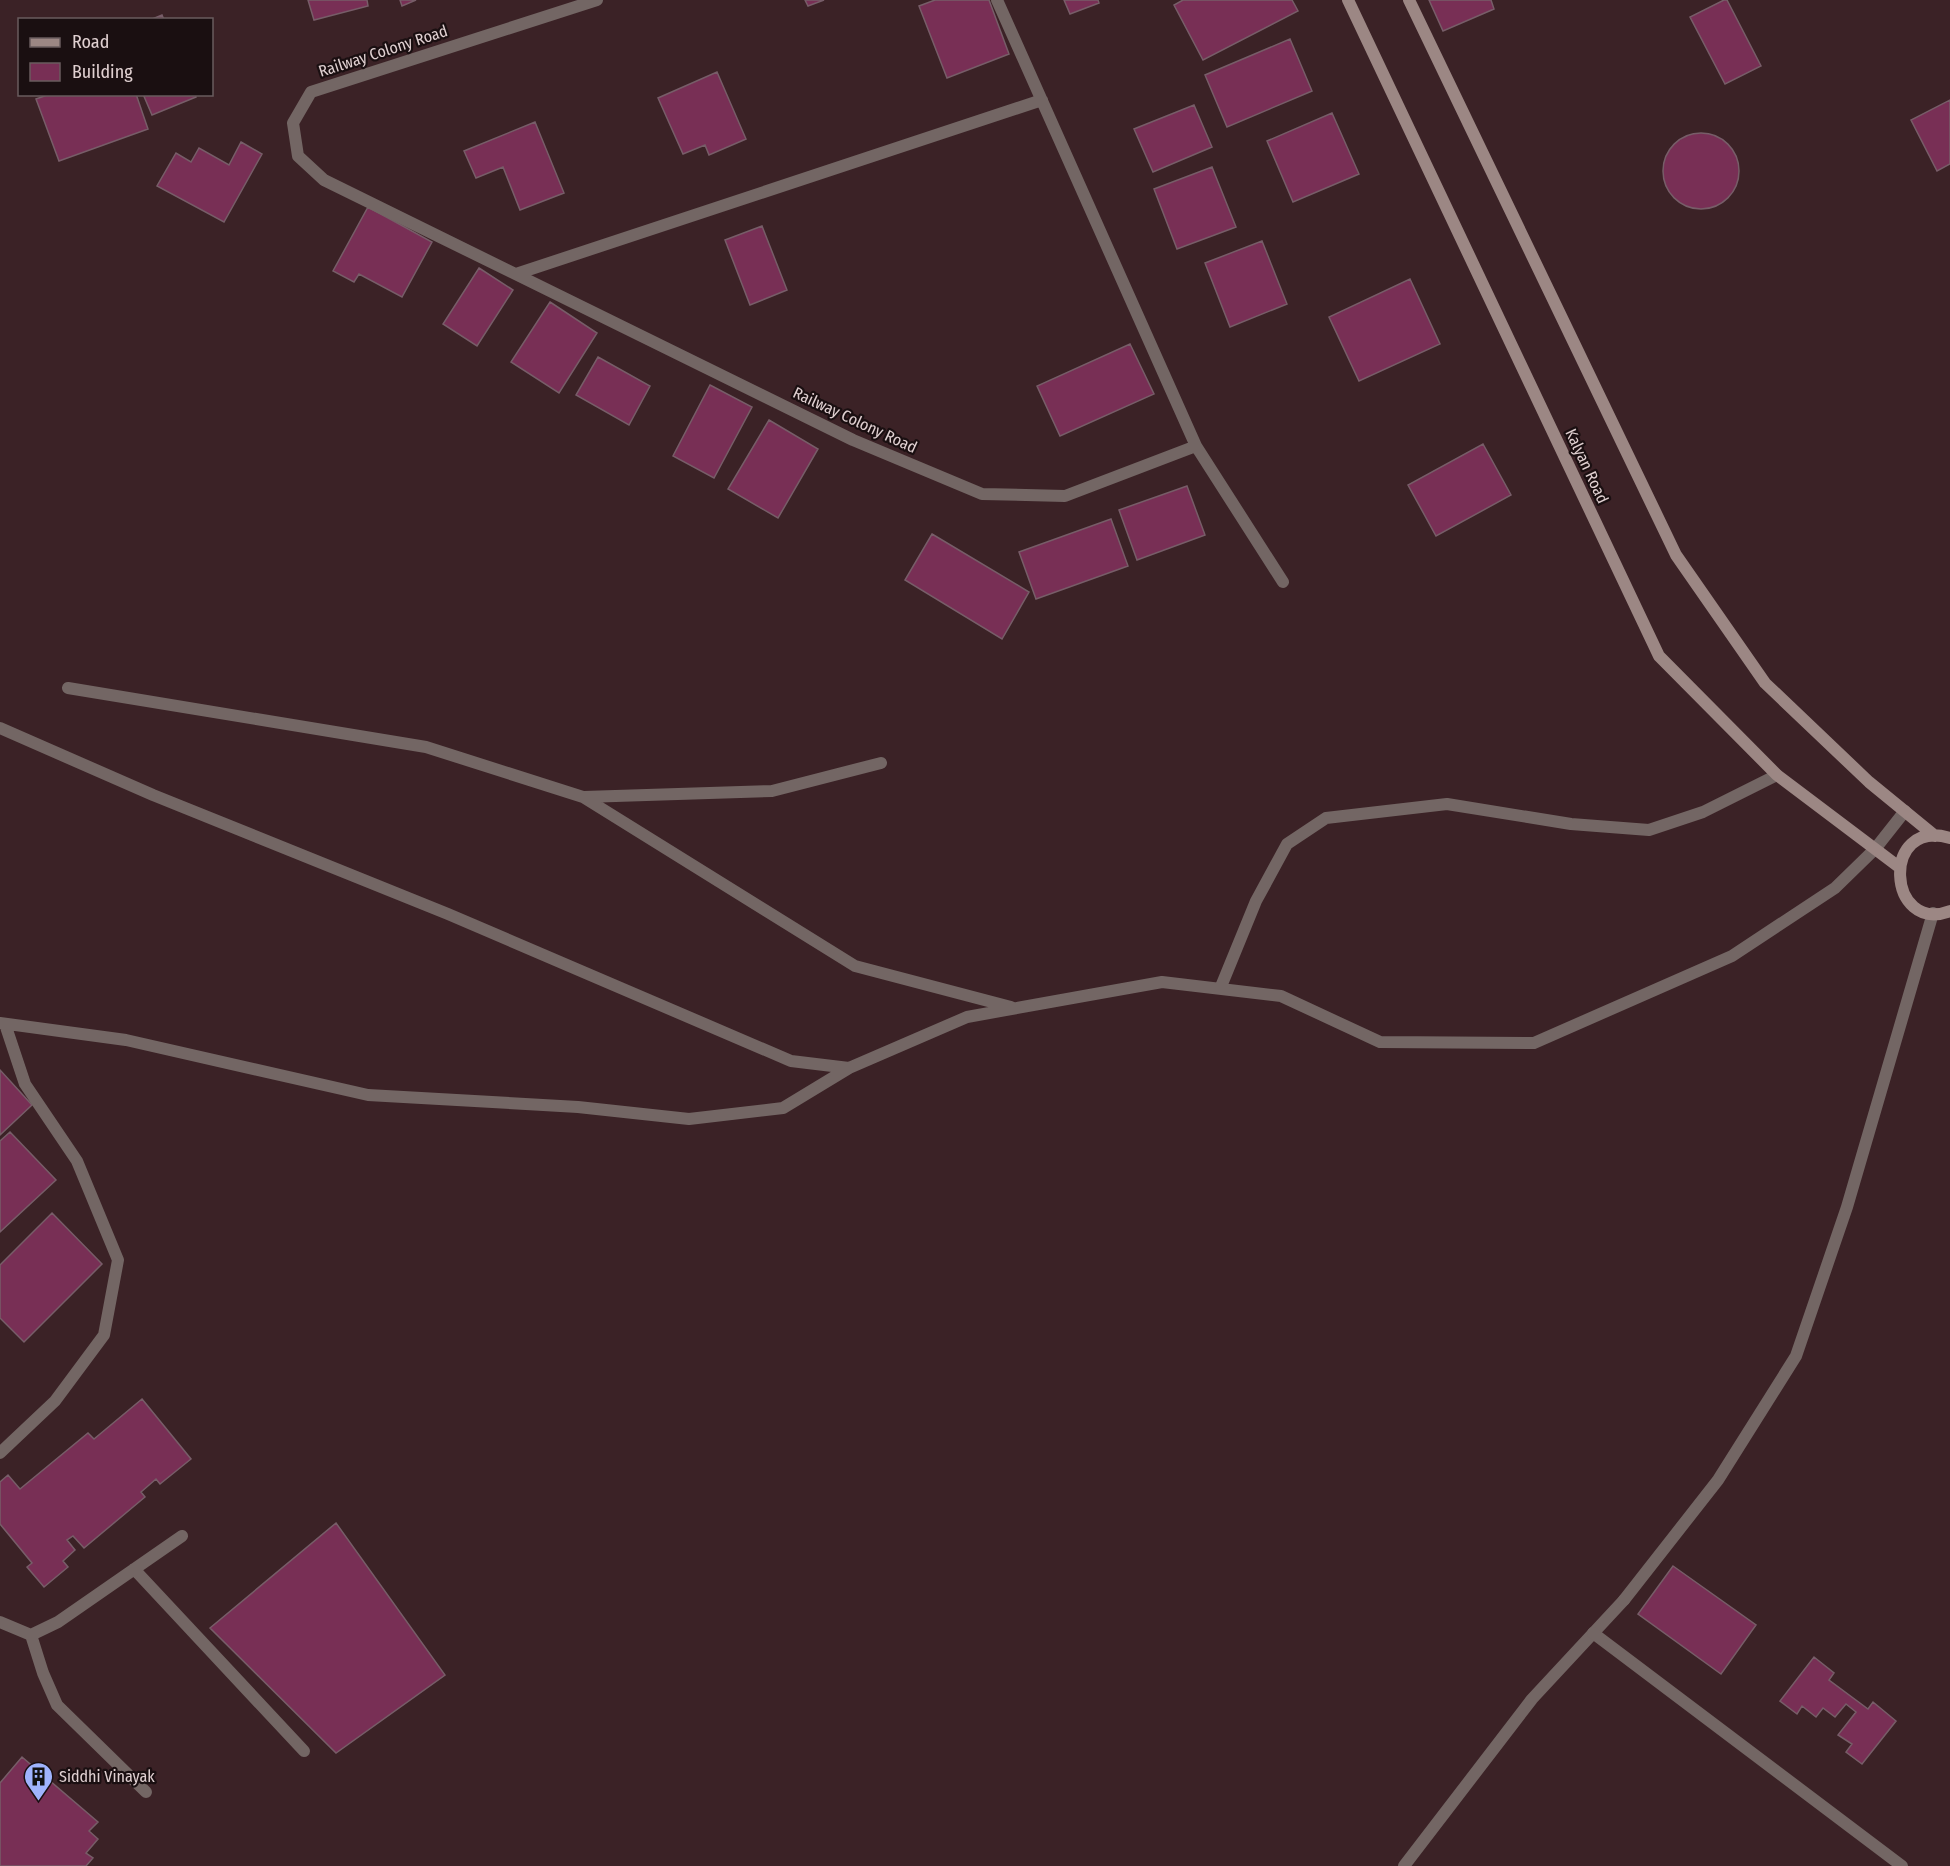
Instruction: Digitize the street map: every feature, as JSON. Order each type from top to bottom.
[{"type":"main road","name":"Kalyan Road","points":[[1348,0],[1659,656],[1777,775],[1899,867]]},
{"type":"main road","points":[[1408,0],[1676,555],[1765,683],[1869,782],[1935,836]]},
{"type":"main road","points":[[1945,912],[1921,910],[1902,892],[1899,867],[1912,845],[1935,836],[1950,838]]},
{"type":"street","name":"Railway Colony Road","points":[[597,0],[311,92],[293,123],[298,156],[324,180],[853,440],[982,494],[1065,496],[1197,446]]},
{"type":"street","points":[[997,0],[1197,446],[1283,582]]},
{"type":"street","points":[[516,274],[1042,99]]},
{"type":"street","points":[[68,688],[426,747],[583,797],[855,966],[1015,1008]]},
{"type":"street","points":[[0,728],[153,795],[448,914],[791,1061],[849,1068]]},
{"type":"street","points":[[583,797],[772,791],[881,763]]},
{"type":"street","points":[[1220,989],[1256,901],[1287,844],[1326,818],[1447,804],[1571,825],[1649,830],[1703,812],[1777,775]]},
{"type":"street","points":[[0,1453],[55,1401],[104,1335],[118,1260],[77,1161],[25,1084],[3,1024],[126,1040],[368,1095],[578,1107],[689,1119],[783,1108],[849,1068],[967,1017],[1162,982],[1281,996],[1380,1042],[1534,1043],[1732,956],[1834,888],[1875,849],[1905,811]]},
{"type":"street","points":[[1404,1866],[1532,1699],[1624,1600],[1718,1480],[1796,1356],[1945,912]]},
{"type":"street","points":[[0,1622],[31,1635],[58,1622],[182,1536]]},
{"type":"street","points":[[134,1569],[304,1751]]},
{"type":"street","points":[[1593,1633],[1902,1866]]},
{"type":"street","points":[[31,1635],[43,1673],[57,1705],[146,1792]]},
{"type":"building","points":[[308,0],[367,0],[368,6],[314,20]]},
{"type":"building","points":[[400,0],[416,0],[402,6]]},
{"type":"building","points":[[805,0],[824,0],[808,6]]},
{"type":"building","points":[[935,0],[989,0],[1009,54],[947,78],[919,6]]},
{"type":"building","points":[[1064,0],[1098,0],[1099,3],[1070,14]]},
{"type":"building","points":[[1183,0],[1292,0],[1298,11],[1203,60],[1174,5]]},
{"type":"building","points":[[1429,0],[1491,0],[1494,9],[1443,31]]},
{"type":"building","points":[[1727,0],[1761,66],[1725,84],[1690,17]]},
{"type":"building","points":[[1290,39],[1312,91],[1227,127],[1205,75]]},
{"type":"building","points":[[717,72],[746,139],[709,155],[705,145],[683,154],[658,98]]},
{"type":"building","points":[[44,96],[137,96],[148,129],[59,161],[36,99]]},
{"type":"building","points":[[144,96],[196,96],[196,97],[152,115]]},
{"type":"building","points":[[1950,100],[1950,164],[1937,171],[1911,120]]},
{"type":"building","points":[[1194,105],[1212,147],[1153,172],[1134,129]]},
{"type":"building","points":[[1332,113],[1359,174],[1293,202],[1267,141]]},
{"type":"building","points":[[535,122],[564,193],[520,210],[503,167],[476,178],[464,151]]},
{"type":"building","points":[[1701,133],[1716,136],[1728,144],[1736,156],[1739,171],[1736,186],[1728,198],[1716,206],[1701,209],[1686,206],[1674,198],[1666,186],[1663,171],[1666,156],[1674,144],[1686,136]]},
{"type":"building","points":[[241,142],[262,154],[224,222],[157,186],[176,153],[191,162],[199,148],[229,165]]},
{"type":"building","points":[[1212,167],[1236,227],[1177,249],[1154,189]]},
{"type":"building","points":[[368,207],[432,242],[402,297],[359,274],[354,282],[333,271]]},
{"type":"building","points":[[762,226],[787,290],[750,305],[725,240]]},
{"type":"building","points":[[1262,241],[1287,304],[1230,327],[1205,263]]},
{"type":"building","points":[[479,268],[513,290],[477,346],[443,324]]},
{"type":"building","points":[[1410,279],[1440,344],[1359,381],[1329,317]]},
{"type":"building","points":[[550,302],[597,333],[559,393],[511,362]]},
{"type":"building","points":[[1130,344],[1154,394],[1060,436],[1037,386]]},
{"type":"building","points":[[598,357],[650,386],[629,425],[576,395]]},
{"type":"building","points":[[710,385],[752,407],[714,478],[673,456]]},
{"type":"building","points":[[769,420],[818,449],[778,518],[728,489]]},
{"type":"building","points":[[1483,444],[1511,495],[1436,536],[1408,485]]},
{"type":"building","points":[[1187,486],[1205,535],[1137,560],[1119,510]]},
{"type":"building","points":[[1111,519],[1128,566],[1036,599],[1019,552]]},
{"type":"building","points":[[932,534],[1029,592],[1002,639],[905,580]]},
{"type":"building","points":[[0,1070],[32,1105],[0,1135]]},
{"type":"building","points":[[10,1132],[56,1180],[0,1232],[0,1141]]},
{"type":"building","points":[[52,1213],[102,1264],[24,1342],[0,1318],[0,1265]]},
{"type":"building","points":[[142,1399],[191,1459],[160,1484],[156,1479],[141,1492],[145,1497],[84,1548],[73,1536],[67,1540],[75,1550],[63,1561],[68,1567],[44,1587],[27,1567],[32,1563],[0,1524],[0,1482],[8,1475],[20,1489],[88,1433],[94,1439]]},
{"type":"building","points":[[336,1523],[445,1675],[336,1753],[210,1628]]},
{"type":"building","points":[[1673,1566],[1756,1625],[1721,1674],[1638,1614]]},
{"type":"building","points":[[1814,1657],[1834,1673],[1829,1680],[1868,1709],[1873,1702],[1896,1721],[1862,1764],[1846,1752],[1852,1744],[1838,1735],[1856,1712],[1846,1704],[1835,1717],[1823,1708],[1816,1717],[1802,1706],[1797,1714],[1780,1701]]},
{"type":"building","name":"Siddhi Vinayak","points":[[22,1757],[98,1822],[89,1831],[98,1839],[86,1853],[93,1858],[86,1866],[0,1866],[0,1783]]},
{"type":"place","name":"Siddhi Vinayak","points":[[38,1802]]}]
